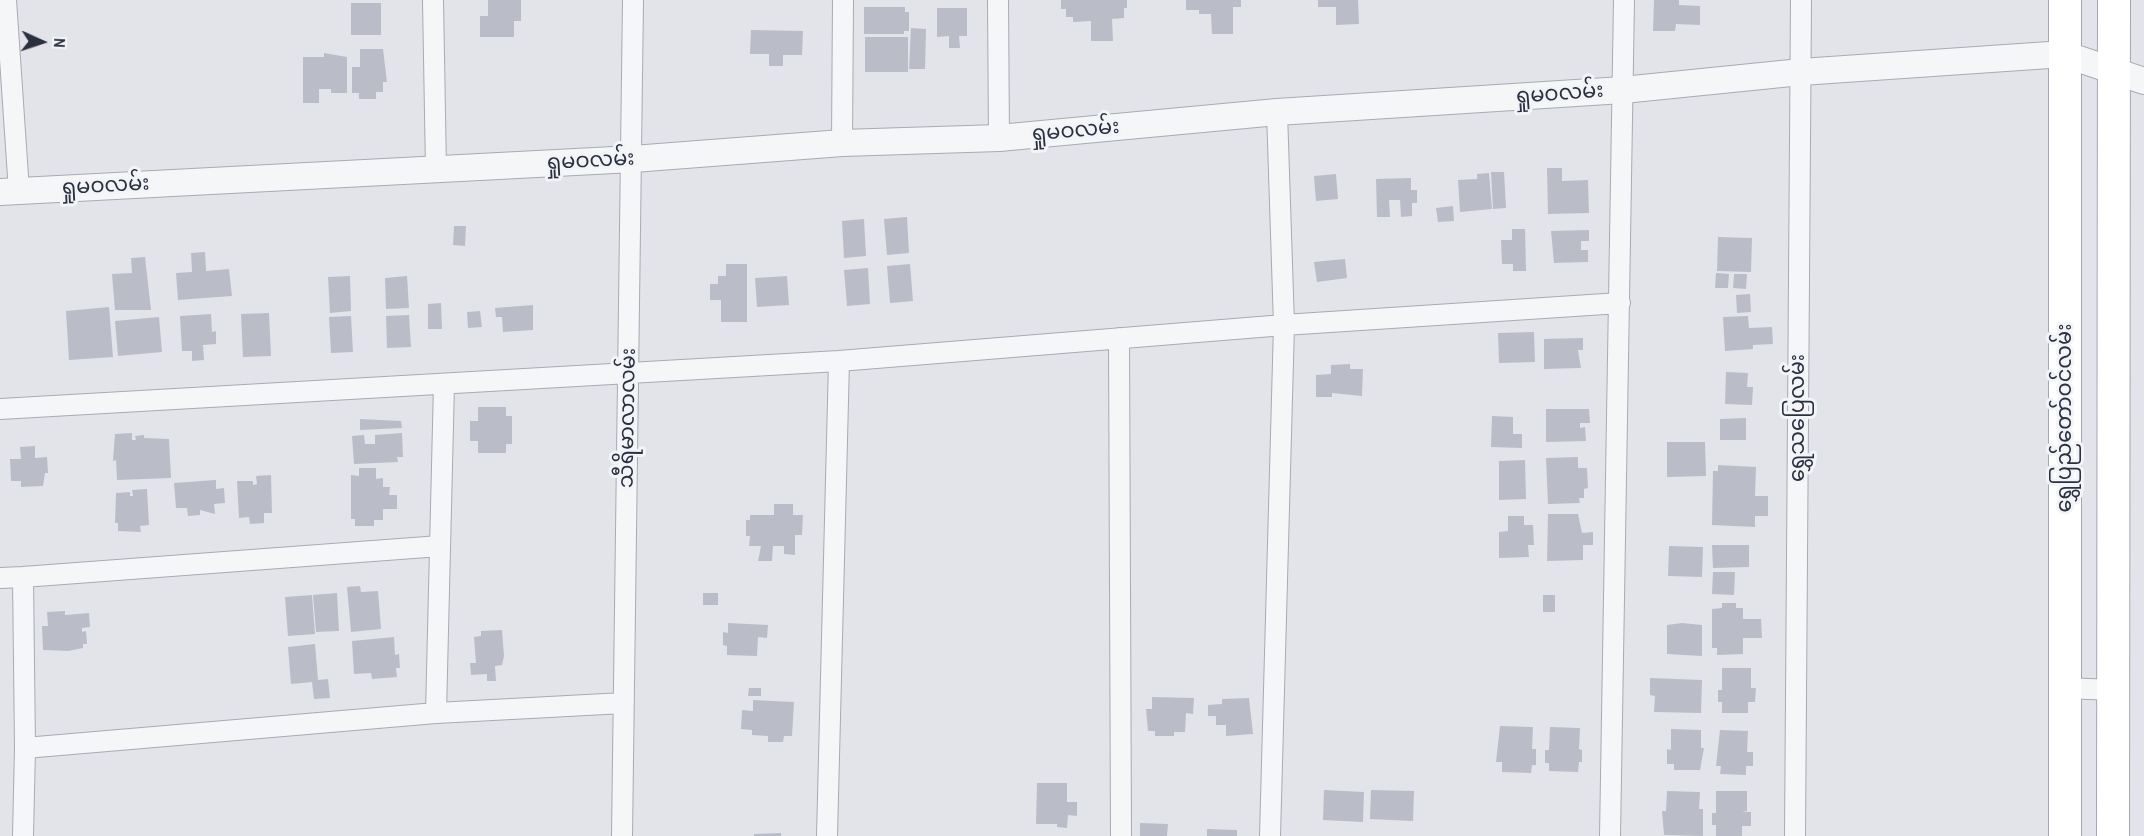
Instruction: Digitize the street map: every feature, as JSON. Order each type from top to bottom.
[{"type":"main road","name":"ရွှေပြည်တော်ဝင်လမ်း","points":[[2065,0],[2065,836]]},
{"type":"main road","points":[[2113,836],[2114,0]]},
{"type":"street","points":[[6,0],[9,191]]},
{"type":"street","points":[[433,0],[436,170]]},
{"type":"street","name":"သီရိမာလာလမ်း","points":[[622,836],[633,159],[633,0]]},
{"type":"street","points":[[842,143],[843,0]]},
{"type":"street","points":[[998,0],[999,138]]},
{"type":"street","points":[[1610,836],[1624,0]]},
{"type":"street","name":"ရွှေသပြေလမ်း","points":[[1795,836],[1802,0]]},
{"type":"street","name":"ရှုမဝလမ်း","points":[[9,191],[633,159],[842,143],[999,138],[1277,112],[1623,90],[1801,72],[2064,54],[2144,81]]},
{"type":"street","points":[[1270,836],[1284,325],[1277,112]]},
{"type":"street","points":[[0,409],[629,375],[839,361],[1284,325],[1620,303]]},
{"type":"street","points":[[1119,338],[1121,836]]},
{"type":"street","points":[[827,836],[839,361]]},
{"type":"street","points":[[435,713],[444,384]]},
{"type":"street","points":[[0,578],[440,546]]},
{"type":"street","points":[[23,577],[25,748],[23,836]]},
{"type":"street","points":[[2065,688],[2113,690]]},
{"type":"street","points":[[25,748],[435,713],[624,703]]},
{"type":"building","points":[[488,0],[521,0],[521,21],[514,21],[514,37],[480,37],[480,16],[488,16]]},
{"type":"building","points":[[1061,0],[1127,0],[1127,8],[1124,8],[1124,18],[1112,19],[1113,41],[1091,41],[1091,21],[1073,22],[1073,17],[1066,17],[1066,9],[1061,9]]},
{"type":"building","points":[[1186,0],[1241,0],[1241,7],[1233,7],[1233,34],[1212,34],[1211,14],[1199,14],[1199,10],[1186,10]]},
{"type":"building","points":[[1318,0],[1358,0],[1359,24],[1336,25],[1336,7],[1318,7]]},
{"type":"building","points":[[1654,0],[1679,0],[1679,5],[1700,6],[1700,25],[1676,24],[1675,31],[1653,31]]},
{"type":"building","points":[[351,3],[381,3],[381,35],[351,35]]},
{"type":"building","points":[[864,7],[905,7],[905,12],[909,12],[909,31],[904,31],[904,34],[864,34]]},
{"type":"building","points":[[937,8],[967,8],[967,36],[959,36],[960,48],[949,48],[949,36],[937,37]]},
{"type":"building","points":[[911,28],[926,29],[925,69],[909,69]]},
{"type":"building","points":[[751,30],[803,31],[802,55],[783,55],[783,66],[769,66],[769,54],[750,54]]},
{"type":"building","points":[[865,37],[908,37],[908,72],[865,72]]},
{"type":"building","points":[[360,49],[383,49],[387,82],[383,82],[383,92],[376,92],[376,99],[359,99],[359,93],[352,93],[352,67],[360,67]]},
{"type":"building","points":[[324,53],[347,57],[347,93],[331,93],[331,89],[319,89],[319,103],[303,103],[303,57],[324,57]]},
{"type":"building","points":[[1547,168],[1562,168],[1562,181],[1588,180],[1589,213],[1548,214]]},
{"type":"building","points":[[1491,172],[1504,172],[1506,208],[1493,209]]},
{"type":"building","points":[[1489,173],[1492,209],[1460,212],[1458,180],[1477,179],[1477,174]]},
{"type":"building","points":[[1336,174],[1338,199],[1316,201],[1314,176]]},
{"type":"building","points":[[1411,178],[1411,190],[1417,190],[1417,203],[1412,203],[1412,216],[1401,217],[1400,200],[1389,200],[1390,217],[1377,217],[1376,179]]},
{"type":"building","points":[[1453,206],[1454,221],[1438,222],[1436,208]]},
{"type":"building","points":[[907,217],[909,253],[887,255],[884,219]]},
{"type":"building","points":[[864,219],[866,256],[844,258],[842,221]]},
{"type":"building","points":[[454,226],[466,226],[465,246],[453,245]]},
{"type":"building","points":[[1512,229],[1525,229],[1526,271],[1513,271],[1513,264],[1502,264],[1501,240],[1512,240]]},
{"type":"building","points":[[1589,230],[1589,241],[1581,241],[1581,250],[1588,250],[1588,262],[1554,263],[1551,231]]},
{"type":"building","points":[[1718,237],[1752,238],[1751,272],[1717,271]]},
{"type":"building","points":[[205,252],[206,271],[229,269],[232,296],[178,300],[176,273],[192,272],[191,253]]},
{"type":"building","points":[[145,257],[151,310],[115,310],[112,274],[132,273],[131,258]]},
{"type":"building","points":[[1345,259],[1347,278],[1317,282],[1314,262]]},
{"type":"building","points":[[726,264],[747,264],[747,322],[721,322],[721,300],[710,300],[710,284],[718,284],[718,276],[726,276]]},
{"type":"building","points":[[910,264],[913,301],[890,303],[887,266]]},
{"type":"building","points":[[868,268],[870,304],[847,306],[844,270]]},
{"type":"building","points":[[1716,273],[1729,274],[1728,288],[1715,288]]},
{"type":"building","points":[[1734,274],[1747,274],[1746,289],[1733,288]]},
{"type":"building","points":[[350,276],[351,311],[330,313],[328,277]]},
{"type":"building","points":[[407,276],[409,308],[386,309],[385,278]]},
{"type":"building","points":[[787,276],[789,305],[757,307],[755,278]]},
{"type":"building","points":[[1750,294],[1751,312],[1737,313],[1736,295]]},
{"type":"building","points":[[441,303],[442,329],[428,329],[428,304]]},
{"type":"building","points":[[533,305],[533,330],[503,332],[502,317],[496,317],[495,308]]},
{"type":"building","points":[[109,307],[113,357],[69,360],[66,311]]},
{"type":"building","points":[[480,311],[482,327],[468,328],[467,312]]},
{"type":"building","points":[[269,313],[271,356],[243,357],[241,314]]},
{"type":"building","points":[[211,314],[212,332],[216,331],[216,344],[203,345],[204,360],[192,361],[192,351],[182,351],[180,316]]},
{"type":"building","points":[[409,315],[411,347],[387,348],[386,316]]},
{"type":"building","points":[[351,316],[353,352],[331,353],[329,317]]},
{"type":"building","points":[[1748,316],[1749,328],[1772,327],[1773,344],[1753,345],[1753,349],[1725,351],[1723,317]]},
{"type":"building","points":[[159,317],[162,352],[118,356],[115,321]]},
{"type":"building","points":[[1534,332],[1535,362],[1499,363],[1498,333]]},
{"type":"building","points":[[1583,338],[1583,350],[1578,350],[1581,368],[1544,369],[1544,339]]},
{"type":"building","points":[[1350,364],[1350,369],[1363,369],[1362,396],[1332,393],[1332,397],[1316,397],[1316,375],[1331,374],[1331,365]]},
{"type":"building","points":[[1726,372],[1748,373],[1747,387],[1753,387],[1752,405],[1725,404]]},
{"type":"building","points":[[478,407],[506,407],[506,416],[512,416],[512,444],[506,444],[506,453],[478,453],[478,441],[470,441],[470,421],[478,421]]},
{"type":"building","points":[[1546,409],[1589,409],[1590,423],[1580,423],[1580,428],[1585,427],[1586,441],[1546,442]]},
{"type":"building","points":[[1492,416],[1513,417],[1513,434],[1522,434],[1522,448],[1491,447]]},
{"type":"building","points":[[1746,418],[1746,440],[1720,440],[1720,419]]},
{"type":"building","points":[[360,419],[401,421],[402,428],[360,430]]},
{"type":"building","points":[[132,433],[132,440],[136,440],[135,436],[144,435],[144,438],[169,439],[171,478],[117,480],[116,460],[113,461],[115,434]]},
{"type":"building","points":[[402,433],[403,457],[397,457],[398,462],[354,464],[352,436],[364,435],[365,444],[375,444],[375,435]]},
{"type":"building","points":[[1667,442],[1705,442],[1706,476],[1667,477]]},
{"type":"building","points":[[35,446],[35,458],[47,457],[48,473],[45,473],[43,486],[21,487],[21,481],[11,481],[10,459],[21,459],[20,447]]},
{"type":"building","points":[[1578,457],[1578,468],[1587,468],[1588,488],[1584,489],[1584,498],[1579,498],[1580,503],[1548,504],[1546,458]]},
{"type":"building","points":[[1525,460],[1526,499],[1499,500],[1499,461]]},
{"type":"building","points":[[1718,465],[1756,467],[1755,496],[1768,496],[1768,516],[1755,516],[1755,527],[1712,525],[1713,471],[1718,471]]},
{"type":"building","points":[[359,468],[376,468],[376,479],[383,478],[383,487],[390,487],[389,495],[397,495],[397,509],[383,509],[383,520],[374,520],[374,526],[355,526],[355,519],[351,519],[351,475],[359,476]]},
{"type":"building","points":[[271,475],[272,513],[264,513],[264,523],[250,524],[249,517],[239,518],[237,481],[253,481],[253,485],[257,484],[256,476]]},
{"type":"building","points":[[216,480],[216,489],[224,488],[225,503],[214,504],[215,514],[200,510],[200,515],[188,516],[187,508],[176,508],[174,483]]},
{"type":"building","points":[[147,489],[149,525],[140,526],[141,532],[118,531],[118,523],[115,523],[116,493],[130,492],[130,496],[133,496],[132,490]]},
{"type":"building","points":[[774,504],[793,504],[793,515],[803,515],[802,535],[795,535],[795,555],[784,554],[784,546],[773,546],[772,561],[758,561],[761,546],[749,546],[750,536],[746,536],[746,520],[750,520],[750,515],[774,515]]},
{"type":"building","points":[[1548,514],[1578,514],[1582,533],[1593,532],[1593,545],[1583,545],[1583,560],[1547,561]]},
{"type":"building","points":[[1508,516],[1524,516],[1524,525],[1533,525],[1534,545],[1528,545],[1529,557],[1499,558],[1499,532],[1508,531]]},
{"type":"building","points":[[1712,545],[1749,545],[1749,567],[1713,568]]},
{"type":"building","points":[[1669,546],[1703,547],[1702,577],[1668,576]]},
{"type":"building","points":[[1713,572],[1735,572],[1734,595],[1712,594]]},
{"type":"building","points":[[360,586],[361,592],[378,591],[381,629],[351,632],[347,587]]},
{"type":"building","points":[[337,593],[339,631],[316,632],[313,595]]},
{"type":"building","points":[[703,593],[718,593],[718,605],[703,605]]},
{"type":"building","points":[[312,595],[315,634],[288,636],[285,597]]},
{"type":"building","points":[[1543,595],[1555,595],[1555,612],[1543,612]]},
{"type":"building","points":[[1722,603],[1736,603],[1736,608],[1743,608],[1743,619],[1761,619],[1762,638],[1743,638],[1743,654],[1717,655],[1717,648],[1712,648],[1712,609],[1722,608]]},
{"type":"building","points":[[65,611],[65,615],[89,613],[90,627],[82,628],[82,632],[86,631],[87,644],[83,644],[83,648],[68,651],[43,650],[42,626],[48,626],[47,612]]},
{"type":"building","points":[[728,623],[768,625],[767,638],[758,637],[757,656],[727,655],[727,646],[723,645],[723,632],[728,633]]},
{"type":"building","points":[[1682,623],[1702,625],[1702,656],[1667,654],[1667,625]]},
{"type":"building","points":[[502,630],[504,656],[502,665],[495,666],[496,681],[487,681],[487,674],[471,675],[470,663],[476,663],[474,637],[481,636],[481,631]]},
{"type":"building","points":[[394,637],[395,655],[399,654],[400,668],[396,668],[397,677],[372,679],[371,673],[354,674],[352,641]]},
{"type":"building","points":[[315,644],[318,680],[328,679],[330,698],[314,699],[312,682],[291,684],[288,647]]},
{"type":"building","points":[[1722,668],[1751,668],[1751,688],[1756,688],[1755,702],[1748,702],[1748,713],[1722,713],[1722,702],[1718,702],[1718,690],[1722,690]]},
{"type":"building","points":[[1650,678],[1702,680],[1701,713],[1654,712],[1655,696],[1650,695]]},
{"type":"building","points":[[749,688],[761,688],[761,696],[748,696]]},
{"type":"building","points":[[1152,697],[1194,698],[1193,714],[1186,713],[1185,732],[1174,732],[1174,736],[1155,736],[1155,731],[1148,731],[1146,709],[1152,709]]},
{"type":"building","points":[[1249,698],[1253,734],[1226,736],[1226,725],[1216,725],[1216,716],[1208,716],[1208,705],[1222,704],[1222,699]]},
{"type":"building","points":[[753,700],[794,702],[792,736],[784,736],[783,742],[768,742],[768,736],[752,735],[752,730],[741,729],[742,710],[753,711]]},
{"type":"building","points":[[1500,726],[1533,727],[1532,749],[1536,749],[1536,765],[1532,765],[1531,773],[1502,772],[1502,762],[1496,762]]},
{"type":"building","points":[[1550,727],[1580,728],[1579,749],[1582,750],[1582,762],[1579,762],[1578,772],[1549,771],[1549,763],[1545,763],[1545,750],[1549,750]]},
{"type":"building","points":[[1671,729],[1701,730],[1701,748],[1704,748],[1700,770],[1674,770],[1674,764],[1667,764],[1667,749],[1671,750]]},
{"type":"building","points":[[1720,730],[1748,731],[1747,752],[1753,752],[1753,766],[1746,766],[1746,775],[1720,774],[1721,766],[1716,766]]},
{"type":"building","points":[[1037,783],[1067,783],[1067,802],[1077,802],[1077,816],[1068,815],[1067,828],[1057,827],[1057,824],[1036,824]]},
{"type":"building","points":[[1324,790],[1364,792],[1363,822],[1323,820]]},
{"type":"building","points":[[1371,790],[1414,791],[1413,821],[1370,819]]},
{"type":"building","points":[[1667,791],[1700,792],[1699,809],[1703,809],[1703,836],[1664,835],[1662,811],[1666,811]]},
{"type":"building","points":[[1716,791],[1747,791],[1747,811],[1742,812],[1751,812],[1751,826],[1742,826],[1742,836],[1716,836],[1716,825],[1712,825],[1712,813],[1716,813]]},
{"type":"building","points":[[1140,823],[1168,824],[1167,836],[1140,836]]},
{"type":"building","points":[[1207,829],[1237,830],[1237,836],[1207,836]]},
{"type":"building","points":[[781,833],[781,836],[754,836],[754,834]]}]
